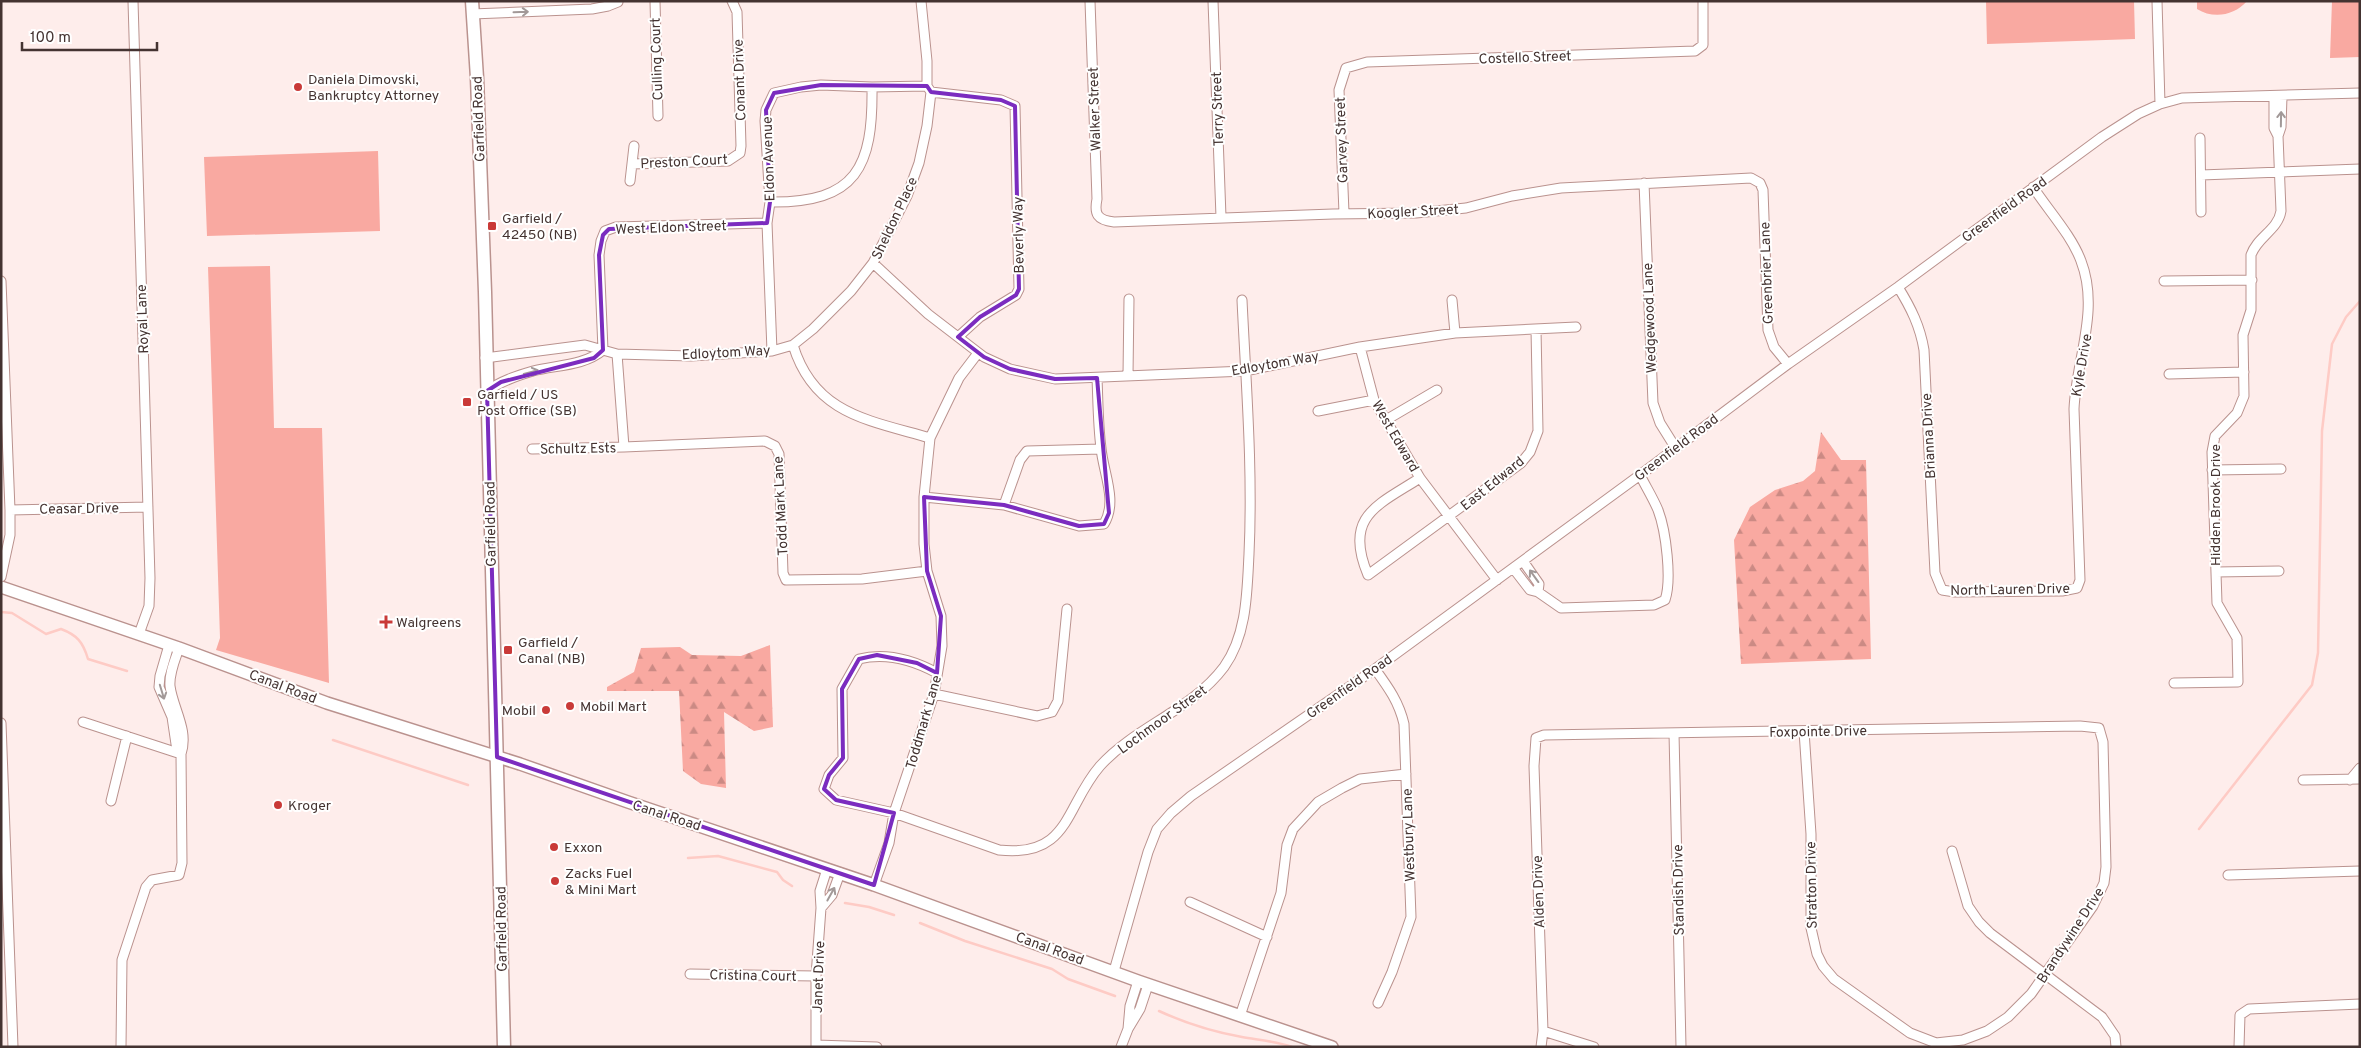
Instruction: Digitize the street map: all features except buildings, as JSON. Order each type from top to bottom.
[{"type":"main road","name":"Garfield Road","points":[[472,6],[477,78],[487,391],[504,1047]]},
{"type":"street","name":"Royal Lane","points":[[133,1],[150,578],[149,606],[139,634]]},
{"type":"street","points":[[472,6],[476,1]]},
{"type":"street","points":[[472,6],[571,10],[608,6],[626,1]]},
{"type":"street","name":"Culling Court","points":[[655,1],[658,116]]},
{"type":"street","name":"Sheldon Place","points":[[793,345],[831,312],[872,264],[907,196],[919,162],[927,126],[929,89],[920,1]]},
{"type":"street","name":"Walker Street","points":[[1090,1],[1097,199],[1095,210],[1097,216]]},
{"type":"street","name":"Terry Street","points":[[1213,1],[1221,218]]},
{"type":"street","name":"Costello Street","points":[[1346,68],[1367,62],[1694,51],[1703,45],[1704,1]]},
{"type":"street","points":[[2157,1],[2160,104]]},
{"type":"street","name":"Conant Drive","points":[[732,2],[737,12],[741,146],[736,157]]},
{"type":"street","name":"Garvey Street","points":[[1344,213],[1339,90],[1346,68]]},
{"type":"street","name":"Eldon Avenue","points":[[772,351],[767,224],[770,202],[765,121],[766,110],[774,93],[821,85],[929,89]]},
{"type":"street","points":[[770,202],[798,202],[820,198],[840,188],[853,177],[868,147],[872,124],[872,87]]},
{"type":"street","name":"Beverly Way","points":[[929,89],[1001,100],[1015,106],[1019,229],[1018,289],[1016,295],[980,316],[958,337]]},
{"type":"street","name":"Greenfield Road","points":[[1114,971],[1148,852],[1157,829],[1171,813],[1192,796],[1375,669],[1788,364],[1898,287],[2122,124],[2160,104],[2182,98],[2278,97],[2360,93]]},
{"type":"street","name":"Hidden Brook Drive","points":[[2174,683],[2238,682],[2236,638],[2219,609],[2212,452],[2215,436],[2237,413],[2242,405],[2244,396],[2243,335],[2251,310],[2251,255],[2254,248],[2280,218],[2278,136],[2274,128],[2278,97]]},
{"type":"street","points":[[2200,138],[2201,212]]},
{"type":"street","name":"Preston Court","points":[[630,181],[634,146]]},
{"type":"street","name":"Preston Court","points":[[632,164],[728,161],[736,157]]},
{"type":"street","points":[[2201,175],[2360,169]]},
{"type":"street","name":"Koogler Street","points":[[1097,216],[1106,221],[1114,222],[1344,213],[1416,213],[1466,208],[1544,190],[1744,177],[1757,179]]},
{"type":"street","name":"Greenbrier Lane","points":[[1757,179],[1763,190],[1768,330],[1774,347],[1788,364]]},
{"type":"street","name":"Wedgewood Lane","points":[[1644,183],[1653,403],[1660,423],[1675,447]]},
{"type":"street","name":"Kyle Drive","points":[[2033,187],[2074,248],[2081,261],[2086,278],[2088,323],[2074,387],[2080,580],[2077,588]]},
{"type":"street","name":"West Eldon Street","points":[[603,350],[599,255],[605,231],[616,227],[767,224]]},
{"type":"street","points":[[872,264],[928,314],[958,337]]},
{"type":"street","points":[[2164,282],[2252,280]]},
{"type":"street","points":[[1,282],[10,510],[10,535],[1,577]]},
{"type":"street","name":"Brianna Drive","points":[[1898,287],[1921,331],[1926,376],[1935,573],[1942,590]]},
{"type":"street","points":[[1128,375],[1129,299]]},
{"type":"street","name":"Lochmoor Street","points":[[894,813],[999,850],[1018,852],[1034,850],[1061,831],[1100,766],[1123,745],[1186,704],[1208,685],[1224,666],[1235,646],[1242,624],[1247,590],[1252,501],[1242,300]]},
{"type":"street","points":[[1452,300],[1455,333]]},
{"type":"street","name":"Edloytom Way","points":[[958,337],[996,364],[1041,377],[1097,378],[1128,375],[1245,371],[1360,347],[1455,333],[1576,327]]},
{"type":"street","name":"East Edward","points":[[1420,478],[1373,508],[1364,519],[1360,529],[1360,547],[1362,562],[1368,575],[1521,463],[1535,440],[1538,431],[1536,329]]},
{"type":"street","name":"Edloytom Way","points":[[485,358],[576,345],[585,345],[617,354],[691,356],[772,351],[793,345]]},
{"type":"street","points":[[793,345],[797,358],[810,382],[821,395],[863,418],[930,438]]},
{"type":"street","name":"West Edward","points":[[1360,347],[1374,400],[1420,478],[1496,580]]},
{"type":"street","points":[[487,391],[501,382],[533,371],[594,358],[603,350]]},
{"type":"street","points":[[978,353],[959,378],[930,438],[924,496],[1004,505],[1079,526],[1104,524],[1109,513],[1110,501],[1101,449],[1097,378]]},
{"type":"street","points":[[617,354],[624,447]]},
{"type":"street","points":[[2169,374],[2244,372]]},
{"type":"street","points":[[1386,420],[1437,390]]},
{"type":"street","points":[[1318,411],[1374,400]]},
{"type":"street","name":"Todd Mark Lane","points":[[624,447],[765,441],[775,446],[778,454],[783,573],[786,580],[862,579],[927,572]]},
{"type":"street","name":"Schultz Ests","points":[[532,449],[624,447]]},
{"type":"street","points":[[1004,505],[1020,460],[1027,451],[1101,449]]},
{"type":"street","points":[[2212,470],[2281,469]]},
{"type":"street","points":[[1513,568],[1530,590],[1538,592],[1561,608],[1654,605],[1665,600],[1668,583],[1662,526],[1657,509],[1640,475]]},
{"type":"street","name":"Toddmark Lane","points":[[874,884],[889,843],[894,813],[934,694],[942,646],[941,616],[927,572],[924,496]]},
{"type":"street","name":"Ceasar Drive","points":[[10,510],[148,507]]},
{"type":"street","points":[[1522,561],[1539,584],[1538,592]]},
{"type":"street","points":[[2216,572],[2279,571]]},
{"type":"street","name":"Canal Road","points":[[1,587],[139,634],[328,703],[497,757],[874,884],[1143,983],[1332,1047]]},
{"type":"street","name":"North Lauren Drive","points":[[1942,590],[1955,592],[2062,591],[2077,588]]},
{"type":"street","points":[[934,694],[1037,716],[1052,712],[1058,702],[1067,609]]},
{"type":"street","points":[[121,1047],[122,960],[142,896],[152,880],[178,875],[182,862],[181,754],[176,744],[172,717],[160,687],[160,676],[174,647]]},
{"type":"street","points":[[894,813],[836,800],[824,789],[829,775],[843,758],[842,689],[859,659],[877,655],[918,663],[937,673]]},
{"type":"street","name":"Westbury Lane","points":[[1375,669],[1394,695],[1404,724],[1411,917],[1392,972],[1378,1004]]},
{"type":"street","points":[[83,722],[181,754]]},
{"type":"street","points":[[2,723],[6,973],[13,1047]]},
{"type":"street","name":"Foxpointe Drive","points":[[1536,738],[1564,734],[2080,726],[2099,728]]},
{"type":"street","name":"Brandywine Drive","points":[[1929,1044],[1963,1040],[1996,1025],[2020,1006],[2045,975],[2092,906],[2104,883],[2107,844],[2103,742],[2099,728]]},
{"type":"street","name":"Stratton Drive","points":[[1804,731],[1811,834],[1811,928],[1817,954],[1823,966],[1834,979],[1910,1033],[1929,1044]]},
{"type":"street","name":"Standish Drive","points":[[1674,733],[1681,1047]]},
{"type":"street","points":[[111,800],[126,736]]},
{"type":"street","name":"Alden Drive","points":[[1536,738],[1534,766],[1543,1032],[1541,1047]]},
{"type":"street","points":[[2303,780],[2355,780],[2360,768]]},
{"type":"street","points":[[1240,1016],[1281,893],[1287,845],[1292,829],[1318,802],[1360,779],[1406,774]]},
{"type":"street","points":[[1952,851],[1971,914],[1990,933],[2102,1017],[2115,1036],[2116,1047]]},
{"type":"street","name":"Janet Drive","points":[[816,1046],[816,976],[821,908],[820,891],[827,869]]},
{"type":"street","points":[[2228,875],[2360,871]]},
{"type":"street","name":"Janet Drive","points":[[821,908],[832,895],[840,873]]},
{"type":"street","points":[[1190,902],[1267,937]]},
{"type":"street","name":"Cristina Court","points":[[690,974],[816,976]]},
{"type":"street","points":[[1128,1029],[1130,1006],[1143,983]]},
{"type":"street","points":[[1121,1047],[1128,1029],[1140,1009],[1143,983]]},
{"type":"street","points":[[2239,1047],[2240,1015],[2249,1009],[2360,1004]]},
{"type":"street","points":[[1543,1032],[1594,1047]]},
{"type":"street","points":[[816,1046],[877,1047]]},
{"type":"highlighted area","points":[[821,85],[927,86],[931,92],[1001,100],[1015,106],[1019,289],[1016,295],[980,317],[958,337],[984,357],[1010,369],[1055,379],[1097,378],[1109,513],[1104,524],[1079,526],[1004,505],[924,497],[927,571],[941,616],[937,673],[917,663],[877,655],[859,659],[842,689],[843,758],[829,775],[824,789],[836,800],[894,813],[874,885],[497,757],[487,391],[501,382],[594,358],[603,350],[599,255],[603,235],[609,229],[767,223],[770,202],[766,110],[774,93]]},
{"type":"green space","points":[[1986,1],[2134,1],[2135,39],[1987,44]]},
{"type":"green space","points":[[2197,1],[2247,1],[2230,13],[2216,15],[2197,9]]},
{"type":"green space","points":[[2332,1],[2360,1],[2360,57],[2330,58]]},
{"type":"green space","points":[[378,151],[380,231],[207,236],[204,157]]},
{"type":"green space","points":[[270,266],[274,428],[322,428],[329,683],[216,650],[220,638],[208,267]]},
{"type":"green space","points":[[1821,432],[1841,460],[1866,460],[1871,659],[1741,664],[1734,540],[1750,507],[1775,490],[1803,481],[1815,471]]},
{"type":"green space","points":[[770,645],[773,727],[754,731],[724,712],[726,788],[701,784],[683,771],[679,691],[607,691],[607,687],[634,672],[641,648],[680,647],[692,655],[741,656]]},
{"type":"waterway","points":[[2199,829],[2312,685],[2318,653],[2322,431],[2332,344],[2346,317],[2360,301]]},
{"type":"waterway","points":[[1,612],[12,613],[46,634],[61,629],[67,631],[79,640],[88,659],[127,671]]},
{"type":"waterway","points":[[333,740],[468,785]]},
{"type":"waterway","points":[[688,858],[718,856],[777,872],[783,880],[792,886]]},
{"type":"waterway","points":[[845,903],[869,907],[894,915]]},
{"type":"waterway","points":[[920,923],[965,941],[1052,969],[1068,979],[1115,996]]},
{"type":"waterway","points":[[1159,1011],[1210,1030],[1292,1047]]},
{"type":"place","name":"Daniela Dimovski, Bankruptcy Attorney","points":[[298,87]]},
{"type":"place","name":"Garfield / 42450 (NB)","points":[[492,226]]},
{"type":"place","name":"Garfield / US Post Office (SB)","points":[[467,402]]},
{"type":"place","name":"Walgreens","points":[[386,622]]},
{"type":"place","name":"Garfield / Canal (NB)","points":[[508,650]]},
{"type":"place","name":"Mobil Mart","points":[[570,706]]},
{"type":"place","name":"Mobil","points":[[546,710]]},
{"type":"place","name":"Kroger","points":[[278,805]]},
{"type":"place","name":"Exxon","points":[[554,847]]},
{"type":"place","name":"Zacks Fuel & Mini Mart","points":[[555,881]]}]
